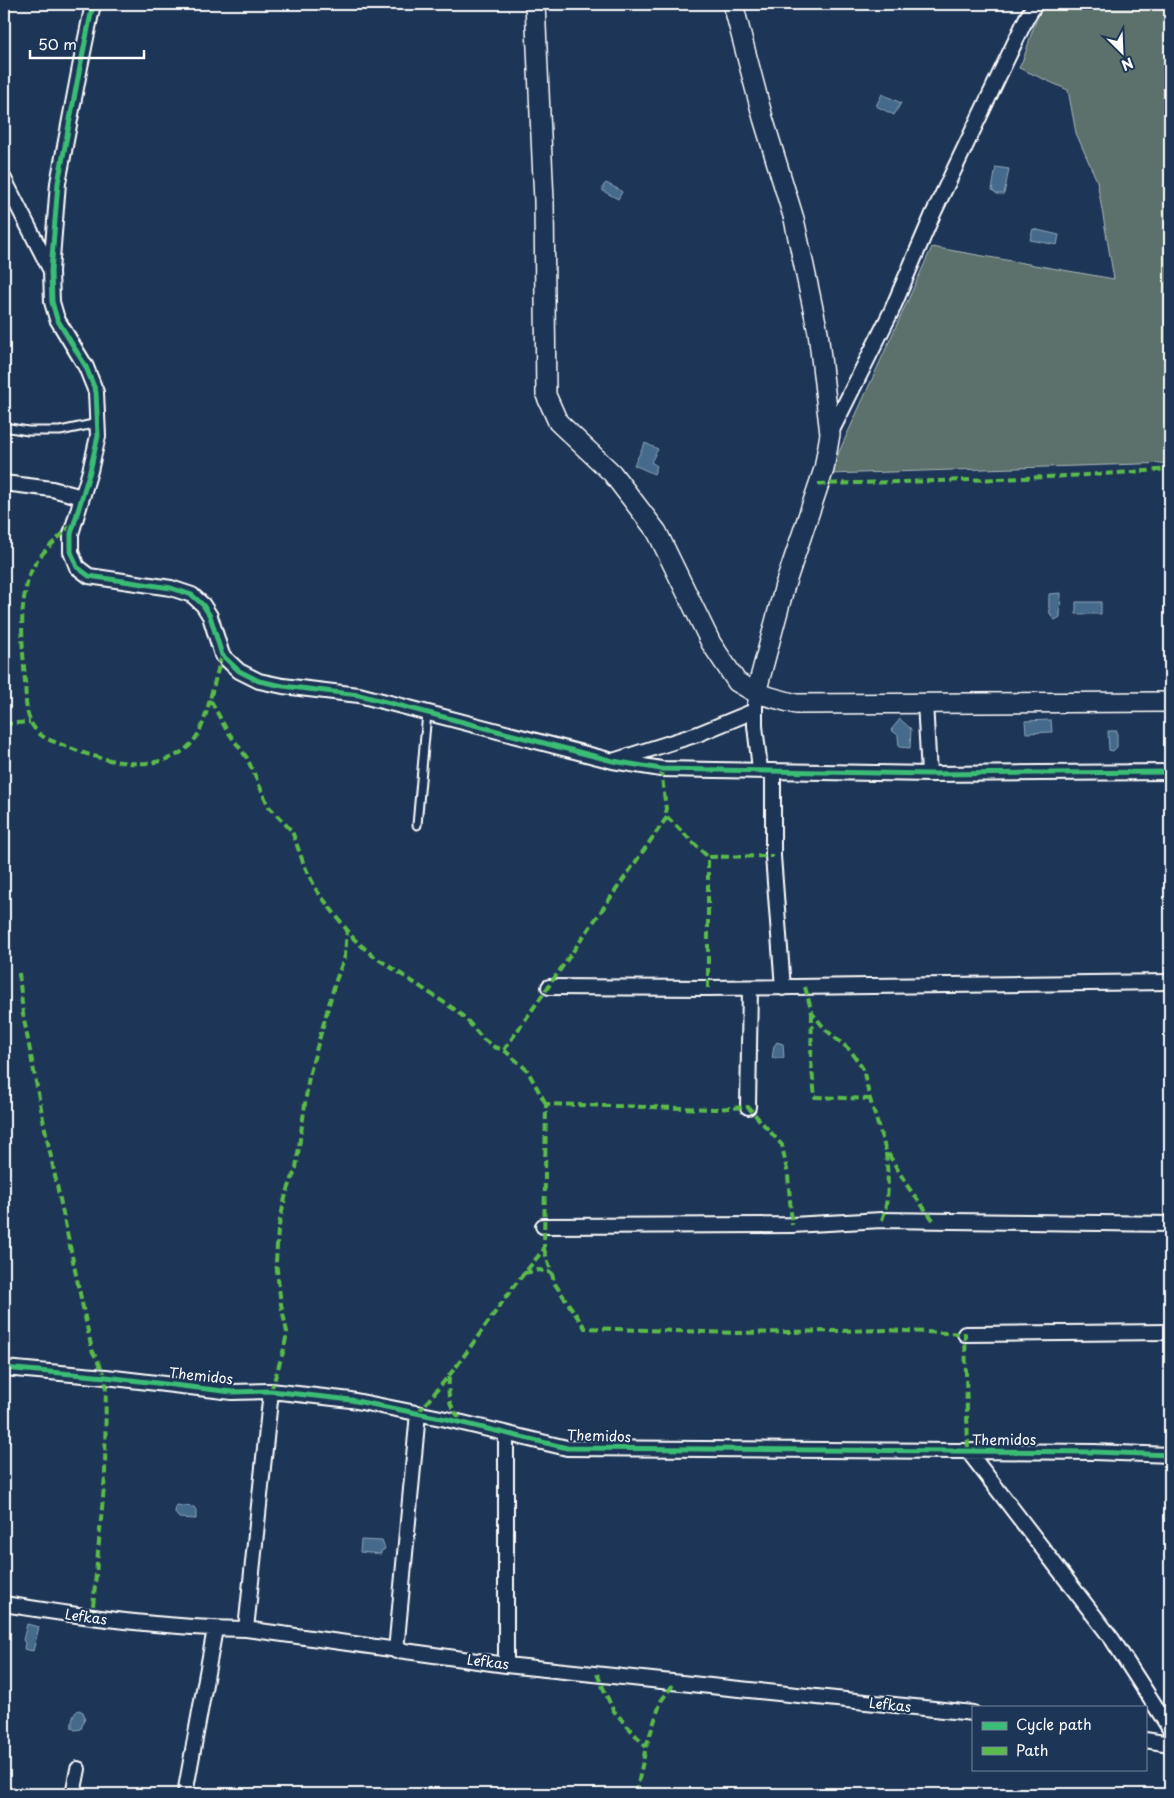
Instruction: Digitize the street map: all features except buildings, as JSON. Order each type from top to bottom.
[{"type":"street","points":[[94,4],[58,183],[51,271],[52,302],[57,319],[86,367],[96,392],[98,436],[70,534],[71,552],[77,567],[89,576],[170,588],[192,595],[210,616],[222,655],[239,672],[259,681],[359,695],[613,761],[661,769],[929,774],[1170,772]]},
{"type":"street","points":[[535,4],[544,201],[546,395],[558,422],[612,473],[657,532],[711,643],[737,682],[755,702]]},
{"type":"street","points":[[733,4],[763,118],[794,219],[818,332],[830,434],[824,469],[786,585],[755,702],[766,770],[783,988]]},
{"type":"street","points":[[830,434],[891,312],[933,214],[1026,19],[1035,4]]},
{"type":"street","points":[[4,179],[51,271]]},
{"type":"street","points":[[4,483],[52,489],[82,497]]},
{"type":"street","points":[[613,761],[698,734],[755,702],[796,704],[1170,702]]},
{"type":"street","points":[[925,702],[929,774]]},
{"type":"street","points":[[548,987],[783,988],[1170,982]]},
{"type":"street","points":[[748,1107],[750,988]]},
{"type":"street","points":[[543,1226],[792,1225],[882,1220],[1170,1224]]},
{"type":"street","points":[[965,1334],[1170,1332]]},
{"type":"street","name":"Themidos","points":[[4,1368],[232,1392],[271,1391],[351,1400],[446,1419],[567,1448],[1094,1452],[1170,1455]]},
{"type":"street","points":[[246,1629],[271,1391]]},
{"type":"street","points":[[396,1651],[418,1413]]},
{"type":"street","points":[[506,1434],[506,1664]]},
{"type":"street","points":[[968,1451],[1112,1639],[1170,1728]]},
{"type":"street","name":"Lefkas","points":[[4,1604],[92,1618],[215,1629],[246,1629],[396,1651],[506,1664],[972,1713]]},
{"type":"street","points":[[185,1794],[215,1629]]},
{"type":"street","points":[[1146,1740],[1170,1744]]},
{"type":"street","points":[[73,1794],[78,1769]]},
{"type":"lane","points":[[4,427],[28,431],[60,431],[98,423]]},
{"type":"lane","points":[[418,825],[427,713]]},
{"type":"green space","points":[[1046,4],[1170,4],[1170,463],[829,474],[932,247],[1114,279],[1097,181],[1076,133],[1068,90],[1019,68],[1037,18]]},
{"type":"water","points":[[882,94],[901,103],[894,115],[876,106]]},
{"type":"water","points":[[996,167],[1009,169],[1004,194],[997,194],[992,190]]},
{"type":"water","points":[[606,183],[622,192],[618,199],[603,191],[603,186]]},
{"type":"water","points":[[1033,229],[1059,235],[1057,245],[1030,240]]},
{"type":"water","points":[[645,443],[658,449],[651,462],[657,466],[654,474],[634,465]]},
{"type":"water","points":[[1061,593],[1060,617],[1055,620],[1050,612],[1049,594]]},
{"type":"water","points":[[1076,602],[1101,602],[1101,614],[1076,614]]},
{"type":"water","points":[[900,719],[911,729],[910,748],[899,747],[898,735],[891,730]]},
{"type":"water","points":[[1051,720],[1052,732],[1026,733],[1025,721]]},
{"type":"water","points":[[1108,731],[1117,731],[1117,747],[1113,751],[1109,750]]},
{"type":"water","points":[[777,1042],[783,1044],[784,1058],[772,1058],[774,1046]]},
{"type":"water","points":[[176,1505],[194,1507],[196,1519],[179,1518],[175,1513]]},
{"type":"water","points":[[361,1540],[382,1541],[385,1549],[381,1551],[381,1554],[360,1552]]},
{"type":"water","points":[[27,1624],[39,1627],[33,1651],[24,1649],[25,1643],[23,1640]]},
{"type":"water","points":[[79,1710],[83,1712],[85,1717],[81,1729],[75,1730],[72,1728],[72,1721],[75,1713]]},
{"type":"marked path","points":[[818,484],[950,481],[1170,469]]},
{"type":"marked path","points":[[72,525],[36,562],[29,577],[23,603],[22,630],[26,701],[28,715],[34,728],[49,740],[96,757],[113,761],[147,763],[163,760],[178,754],[191,744],[201,728],[210,699]]},
{"type":"marked path","points":[[222,655],[210,699],[226,729],[247,758],[269,807],[292,831],[304,865],[317,891],[354,939],[372,955],[454,1009],[466,1019],[483,1039],[494,1047],[504,1050],[527,1070],[546,1104]]},
{"type":"marked path","points":[[4,724],[30,722]]},
{"type":"marked path","points":[[661,769],[667,817],[708,857]]},
{"type":"marked path","points":[[504,1050],[667,817]]},
{"type":"marked path","points":[[708,988],[708,857],[773,856]]},
{"type":"marked path","points":[[271,1391],[284,1349],[287,1332],[281,1304],[276,1262],[278,1230],[285,1198],[296,1168],[309,1076],[335,983],[345,956],[347,930]]},
{"type":"marked path","points":[[19,973],[23,1014],[44,1124],[92,1350],[106,1377],[105,1476],[92,1618]]},
{"type":"marked path","points":[[805,987],[812,1013],[826,1030],[851,1051],[863,1069],[885,1148],[908,1187],[934,1221]]},
{"type":"marked path","points":[[812,1013],[811,1061],[815,1097],[870,1099]]},
{"type":"marked path","points":[[418,1413],[456,1367],[514,1286],[544,1249],[546,1104],[715,1109],[748,1107],[782,1145],[788,1175],[792,1225]]},
{"type":"marked path","points":[[882,1220],[885,1212],[888,1179],[886,1153]]},
{"type":"marked path","points":[[544,1249],[555,1284],[585,1328],[737,1333],[886,1330],[965,1334],[968,1451]]},
{"type":"marked path","points":[[524,1273],[539,1270],[552,1273]]},
{"type":"marked path","points":[[449,1377],[450,1402],[454,1411],[463,1422]]},
{"type":"marked path","points":[[597,1674],[613,1710],[646,1747]]},
{"type":"marked path","points":[[636,1794],[646,1747],[661,1701],[675,1682]]},
{"type":"cycle path","points":[[93,4],[58,183],[51,271],[52,302],[57,319],[86,367],[96,392],[98,436],[90,471],[71,534],[71,552],[77,567],[89,576],[171,588],[192,595],[203,605],[210,616],[222,655],[239,671],[259,681],[283,686],[359,695],[613,761],[661,769],[929,774],[1170,772]]},
{"type":"cycle path","points":[[4,1368],[106,1377],[232,1392],[271,1391],[351,1400],[446,1419],[567,1448],[1094,1452],[1170,1455]]}]
